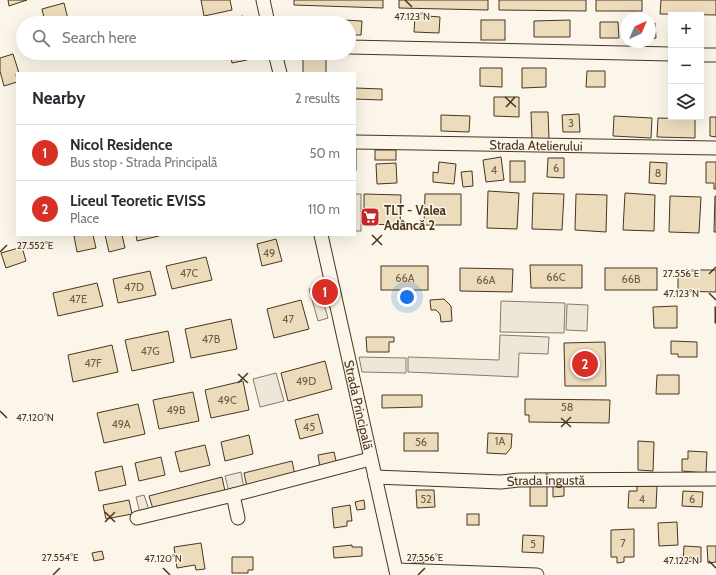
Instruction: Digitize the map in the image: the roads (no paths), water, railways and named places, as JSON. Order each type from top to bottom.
[{"type":"street","points":[[263,0],[266,16]]},
{"type":"street","points":[[356,47],[668,54]]},
{"type":"street","points":[[704,55],[716,55]]},
{"type":"street","points":[[277,60],[280,72]]},
{"type":"street","name":"Strada Atelierului","points":[[356,142],[716,148]]},
{"type":"street","name":"Strada Principală","points":[[321,236],[396,572]]},
{"type":"street","points":[[137,518],[233,495],[370,459]]},
{"type":"street","name":"Strada Îngustă","points":[[375,477],[501,482],[519,480],[716,479]]},
{"type":"street","points":[[233,495],[238,518]]},
{"type":"street","points":[[396,572],[537,575]]},
{"type":"place","name":"TLT - Valea Adâncă 2","points":[[370,217]]},
{"type":"place","name":"Nicol Residence","points":[[325,292]]},
{"type":"place","name":"Liceul Teoretic EVISS","points":[[585,364]]}]
